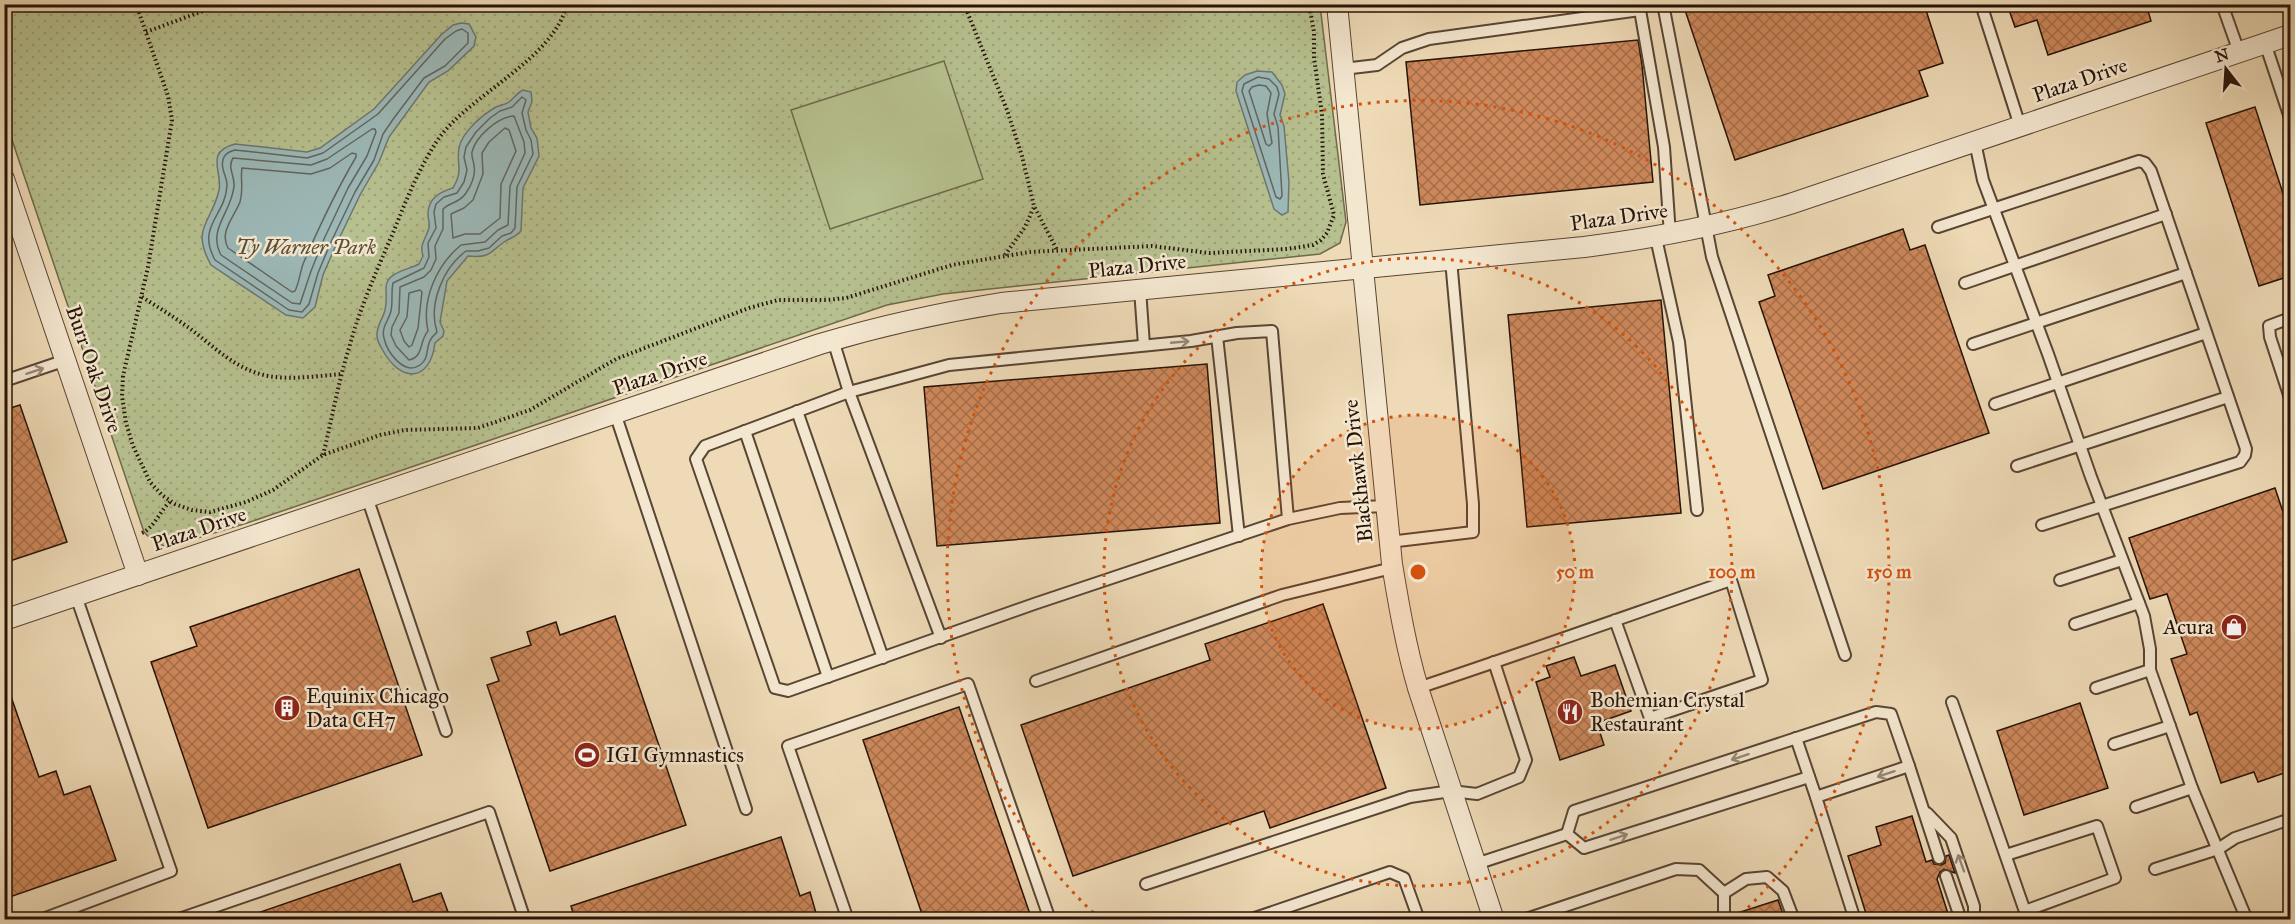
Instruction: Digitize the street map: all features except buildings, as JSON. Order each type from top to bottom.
[{"type":"street","name":"Blackhawk Drive","points":[[1337,4],[1392,568],[1408,655],[1494,920]]},
{"type":"street","name":"Plaza Drive","points":[[4,620],[833,340],[885,325],[1001,303],[1451,260],[1663,237],[1748,217],[1793,203],[2290,35]]},
{"type":"street","name":"Burr Oak Drive","points":[[4,179],[138,575]]},
{"type":"lane","points":[[1663,4],[1712,257],[1845,655]]},
{"type":"lane","points":[[1981,4],[2020,126]]},
{"type":"lane","points":[[2222,4],[2239,52]]},
{"type":"lane","points":[[1344,69],[1377,65],[1402,48],[1429,39],[1640,10],[1664,147],[1663,237],[1679,342],[1697,510]]},
{"type":"lane","points":[[2265,43],[2290,118]]},
{"type":"lane","points":[[1975,142],[1983,180],[2144,616],[2150,649],[2150,670],[2192,788],[2247,920]]},
{"type":"lane","points":[[1938,227],[2139,161],[2145,163],[2151,171],[2246,448],[2243,459],[2042,525]]},
{"type":"lane","points":[[1965,283],[2166,214]]},
{"type":"lane","points":[[1389,542],[1473,532],[1473,504],[1451,260]]},
{"type":"lane","points":[[1973,344],[2186,273]]},
{"type":"lane","points":[[1140,290],[1144,345]]},
{"type":"lane","points":[[2290,318],[2269,326],[2270,337],[2287,376],[2290,398]]},
{"type":"lane","points":[[1288,519],[1272,331],[949,364],[849,392],[797,411],[705,446],[696,459],[775,688],[788,691],[1288,519],[1340,508],[1386,506]]},
{"type":"lane","points":[[1995,404],[2206,333]]},
{"type":"lane","points":[[1217,336],[1239,536]]},
{"type":"lane","points":[[833,340],[849,392],[941,638]]},
{"type":"lane","points":[[4,381],[66,360]]},
{"type":"lane","points":[[2017,466],[2228,397]]},
{"type":"lane","points":[[797,411],[883,658]]},
{"type":"lane","points":[[615,413],[746,808]]},
{"type":"lane","points":[[745,431],[828,677]]},
{"type":"lane","points":[[367,497],[446,731]]},
{"type":"lane","points":[[2060,580],[2122,560]]},
{"type":"lane","points":[[1036,681],[1282,596],[1392,568]]},
{"type":"lane","points":[[1418,688],[1494,662],[1615,620],[1731,580],[1762,680],[1650,718],[1615,620]]},
{"type":"lane","points":[[40,920],[171,871],[75,596]]},
{"type":"lane","points":[[2075,624],[2139,603]]},
{"type":"lane","points":[[1146,884],[1410,797],[1451,791],[1477,794],[1519,777],[1526,760],[1494,662]]},
{"type":"lane","points":[[2096,688],[2150,670]]},
{"type":"lane","points":[[848,920],[788,746],[968,684],[1050,920]]},
{"type":"lane","points":[[1952,702],[2027,915],[2115,878],[2097,826],[2006,855]]},
{"type":"lane","points":[[1568,834],[1574,811],[1876,712],[1891,714],[1939,858]]},
{"type":"lane","points":[[2114,744],[2170,726]]},
{"type":"lane","points":[[1796,738],[1855,920]]},
{"type":"lane","points":[[1816,797],[1909,766]]},
{"type":"lane","points":[[1568,834],[1584,848],[1809,777]]},
{"type":"lane","points":[[2136,807],[2192,788]]},
{"type":"lane","points":[[1924,810],[1951,838],[1974,906],[1974,920]]},
{"type":"lane","points":[[176,920],[489,812],[525,920]]},
{"type":"lane","points":[[2155,869],[2218,849],[2235,838],[2290,819]]},
{"type":"lane","points":[[1476,864],[1568,834]]},
{"type":"lane","points":[[1523,920],[1676,868],[1699,870],[1724,892],[1724,920]]},
{"type":"lane","points":[[1249,920],[1390,872],[1404,878],[1419,920]]},
{"type":"lane","points":[[1946,876],[1961,920]]},
{"type":"lane","points":[[1724,892],[1746,879],[1767,877],[1783,891],[1794,920]]},
{"type":"path","points":[[136,4],[168,96],[172,120],[142,297],[123,376],[122,396],[126,423],[136,455],[150,482],[162,495],[176,504],[192,510],[210,512],[231,507],[273,490],[323,455],[388,434],[405,430],[478,428],[500,422],[530,410],[616,359],[749,308],[778,300],[846,298],[940,268],[1005,255],[1057,250],[1152,246],[1209,253],[1304,247],[1321,240],[1327,233],[1334,215],[1323,174],[1322,114],[1309,4]]},
{"type":"path","points":[[146,32],[222,4]]},
{"type":"path","points":[[323,455],[342,374],[360,314],[425,161],[439,138],[455,120],[540,47],[561,20],[567,4]]},
{"type":"path","points":[[964,4],[1013,128],[1034,206],[1057,250]]},
{"type":"path","points":[[1005,255],[1025,227],[1034,206]]},
{"type":"path","points":[[142,297],[186,325],[222,355],[253,372],[270,376],[293,377],[342,374]]},
{"type":"green space","name":"Ty Warner Park","points":[[4,5],[1320,5],[1346,222],[1340,243],[1320,254],[943,294],[887,305],[247,523],[168,547],[155,543],[144,532],[5,119]]},
{"type":"green space","points":[[944,61],[983,179],[830,229],[791,110]]},
{"type":"water","points":[[469,24],[476,37],[474,46],[448,71],[429,82],[389,137],[379,162],[336,245],[323,275],[315,307],[303,318],[286,315],[211,265],[202,242],[202,233],[219,190],[217,157],[220,152],[235,144],[307,152],[320,148],[374,109],[441,35],[453,25]]},
{"type":"water","points":[[1257,71],[1272,72],[1282,85],[1285,94],[1280,115],[1284,126],[1289,182],[1288,212],[1282,215],[1274,209],[1236,91],[1237,82],[1245,75]]},
{"type":"water","points":[[523,90],[531,92],[532,102],[528,112],[531,128],[537,138],[539,156],[523,188],[521,231],[489,254],[468,256],[447,281],[440,322],[444,331],[443,336],[435,343],[427,366],[413,374],[405,373],[389,360],[377,338],[386,307],[387,282],[399,272],[419,264],[423,256],[422,245],[429,228],[430,204],[439,194],[453,188],[456,182],[459,172],[459,148],[464,136],[485,115],[507,103]]},
{"type":"place","name":"Acura","points":[[2234,627]]},
{"type":"place","name":"Equinix Chicago Data CH7","points":[[287,708]]},
{"type":"place","name":"Bohemian Crystal Restaurant","points":[[1570,712]]},
{"type":"place","name":"IGI Gymnastics","points":[[587,755]]}]
